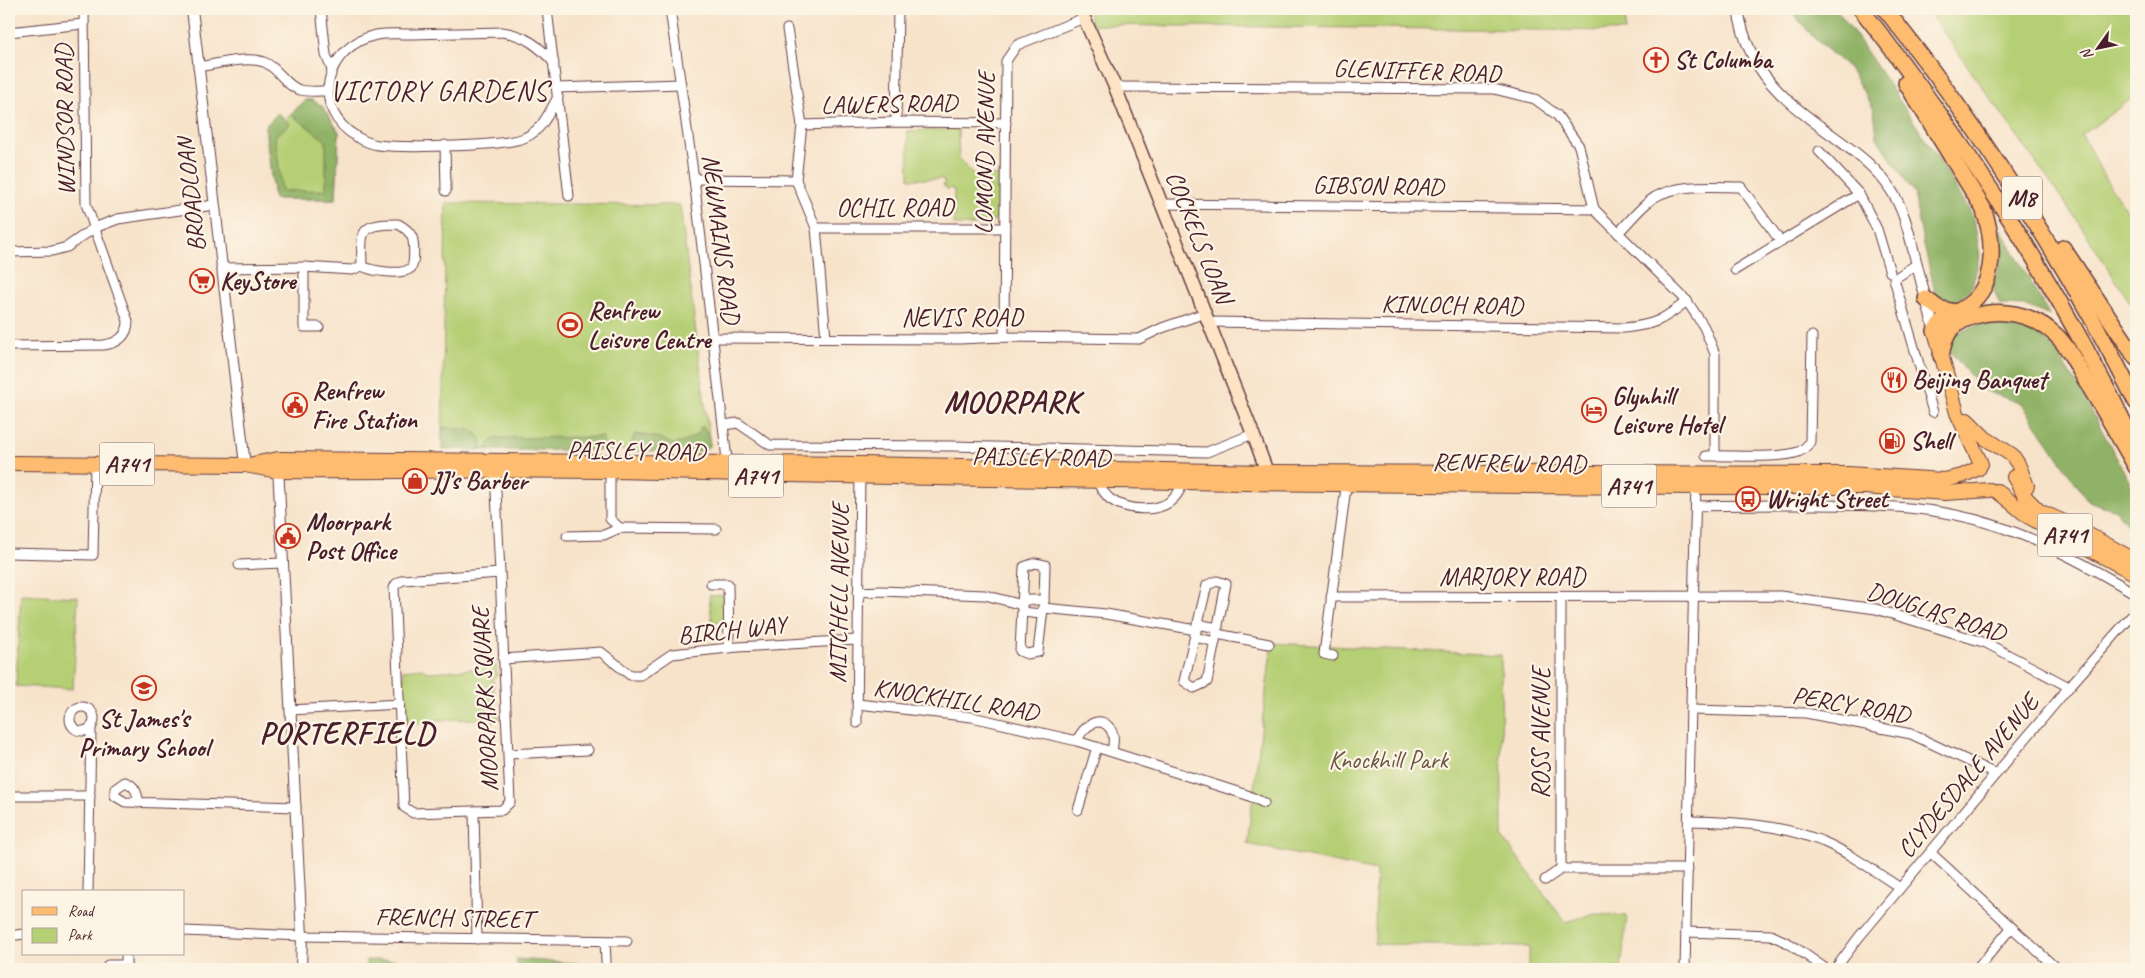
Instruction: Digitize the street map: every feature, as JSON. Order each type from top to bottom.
[{"type":"highway","points":[[1860,9],[1983,208],[1989,226],[1992,253],[1986,279],[1973,301],[1941,322],[1934,332]]},
{"type":"highway","name":"M8","points":[[1860,9],[1949,126],[2014,222],[2073,324],[2136,447]]},
{"type":"highway","name":"M8","points":[[1885,9],[1948,92],[2034,218],[2096,324],[2136,402]]},
{"type":"highway","points":[[1948,92],[1985,137],[2022,188],[2136,358]]},
{"type":"highway","points":[[1926,299],[1938,308],[1955,312]]},
{"type":"highway","points":[[1941,356],[1948,332],[1964,319],[1980,314],[2000,312],[2035,320],[2052,331],[2063,344],[2102,406],[2136,467]]},
{"type":"main road","name":"COCKELS LOAN","points":[[1084,14],[1115,86],[1253,434],[1267,478]]},
{"type":"main road","name":"A741","points":[[1934,332],[1957,413],[1980,466]]},
{"type":"main road","name":"A741","points":[[1952,394],[1979,438],[1999,455]]},
{"type":"main road","name":"A741","points":[[1967,420],[1985,438],[2012,455],[2034,498],[2069,524]]},
{"type":"main road","points":[[1999,455],[2011,463],[2014,477],[2008,487],[1993,490],[1980,481],[1980,466],[1988,457],[1999,455]]},
{"type":"main road","name":"PAISLEY ROAD","points":[[9,463],[245,466],[484,460],[728,469]]},
{"type":"main road","name":"PAISLEY ROAD","points":[[278,465],[495,472],[728,469],[860,470],[1267,478]]},
{"type":"main road","name":"RENFREW ROAD","points":[[1697,480],[1848,474],[1944,480],[1962,476],[1980,466]]},
{"type":"main road","name":"PAISLEY ROAD","points":[[860,470],[1096,481],[1184,482],[1267,478]]},
{"type":"main road","name":"A741","points":[[2014,477],[2026,498],[2039,511],[2069,524],[2136,561]]},
{"type":"main road","name":"RENFREW ROAD","points":[[1267,478],[1697,480],[1864,487],[1945,493],[1993,490]]},
{"type":"main road","name":"A741","points":[[1993,490],[2030,517],[2136,574]]},
{"type":"street","name":"WINDSOR ROAD","points":[[9,346],[104,345],[118,341],[125,335],[128,328],[128,321],[86,204],[84,9]]},
{"type":"street","name":"BROADLOAN","points":[[192,9],[245,466]]},
{"type":"street","points":[[322,9],[326,55],[332,70]]},
{"type":"street","points":[[547,9],[569,196]]},
{"type":"street","name":"NEWMAINS ROAD","points":[[670,9],[694,179],[728,469]]},
{"type":"street","points":[[896,122],[898,9]]},
{"type":"street","points":[[1738,9],[1748,50],[1767,79],[1802,114],[1858,154],[1876,171],[1890,189],[1899,204],[1917,264],[1934,332]]},
{"type":"street","name":"LOMOND AVENUE","points":[[1004,337],[1003,228],[1006,61],[1017,45],[1084,14]]},
{"type":"street","points":[[9,32],[83,24]]},
{"type":"street","points":[[787,29],[802,126],[796,180],[816,228],[826,338]]},
{"type":"street","points":[[554,63],[542,49],[525,37],[513,33],[378,35],[348,49],[332,70],[327,91],[337,120],[351,133],[367,142],[387,145],[508,143],[519,140],[537,130],[543,124],[558,92]]},
{"type":"street","points":[[198,67],[247,60],[262,62],[277,70],[295,88],[308,91],[327,91]]},
{"type":"street","points":[[558,92],[681,84]]},
{"type":"street","name":"GLENIFFER ROAD","points":[[1115,86],[1494,89],[1535,99],[1558,115],[1579,146],[1594,209]]},
{"type":"street","name":"LAWERS ROAD","points":[[802,126],[896,122],[1006,123]]},
{"type":"street","points":[[445,145],[446,191]]},
{"type":"street","points":[[1819,151],[1859,194],[1877,229],[1890,272]]},
{"type":"street","points":[[694,179],[796,180]]},
{"type":"street","points":[[1618,233],[1654,198],[1668,191],[1684,188],[1741,187],[1782,242]]},
{"type":"street","points":[[1736,270],[1859,194]]},
{"type":"street","name":"GIBSON ROAD","points":[[1162,204],[1594,209]]},
{"type":"street","points":[[9,252],[52,252],[67,247],[94,228],[118,218],[214,205]]},
{"type":"street","points":[[1594,209],[1688,301],[1704,327],[1715,354],[1711,456],[1796,453],[1804,449],[1810,442],[1812,336]]},
{"type":"street","points":[[398,224],[408,231],[413,239],[413,264],[411,268],[403,271],[371,271],[362,266],[361,239],[365,231],[373,225],[398,224]]},
{"type":"street","name":"OCHIL ROAD","points":[[816,228],[1003,228]]},
{"type":"street","points":[[1917,264],[1894,279],[1934,412]]},
{"type":"street","points":[[221,268],[304,267],[352,270],[362,266]]},
{"type":"street","points":[[304,267],[304,327],[319,327]]},
{"type":"street","name":"KINLOCH ROAD","points":[[1207,318],[1624,328],[1644,326],[1663,320],[1688,301]]},
{"type":"street","name":"NEVIS ROAD","points":[[714,338],[1004,337],[1139,339],[1207,318]]},
{"type":"street","name":"PAISLEY ROAD","points":[[724,425],[738,423],[770,445],[952,446],[1207,452],[1253,434]]},
{"type":"street","points":[[484,460],[495,472]]},
{"type":"street","points":[[9,554],[93,555],[95,464]]},
{"type":"street","points":[[278,465],[302,936],[301,969]]},
{"type":"street","name":"MITCHELL AVENUE","points":[[856,723],[858,704],[857,640],[860,470]]},
{"type":"street","points":[[610,471],[610,518],[620,528]]},
{"type":"street","name":"MOORPARK SQUARE","points":[[495,472],[500,573],[503,659],[510,802],[502,810],[413,813],[404,806],[394,588],[396,584],[403,580],[500,573]]},
{"type":"street","points":[[1333,656],[1324,654],[1347,478]]},
{"type":"street","points":[[1685,969],[1697,480]]},
{"type":"street","points":[[1096,481],[1110,499],[1134,508],[1159,506],[1168,503],[1175,498],[1184,482]]},
{"type":"street","points":[[1696,506],[1863,506],[1899,507],[1942,512],[1974,519],[2023,535],[2100,573],[2136,594]]},
{"type":"street","points":[[567,536],[604,535],[620,528],[716,529]]},
{"type":"street","points":[[2100,573],[2107,557]]},
{"type":"street","points":[[239,565],[282,563]]},
{"type":"street","points":[[1034,563],[1045,565],[1038,652],[1027,654],[1020,651],[1023,605],[1024,567],[1034,563]]},
{"type":"street","points":[[1217,581],[1226,584],[1207,682],[1194,688],[1184,681],[1196,630],[1206,585],[1217,581]]},
{"type":"street","points":[[711,584],[728,584],[730,648]]},
{"type":"street","points":[[858,592],[881,591],[985,595],[1023,605],[1106,614],[1269,644]]},
{"type":"street","name":"DOUGLAS ROAD","points":[[1693,598],[1780,596],[1876,608],[1986,644],[2069,687]]},
{"type":"street","name":"MARJORY ROAD","points":[[1331,597],[1693,598]]},
{"type":"street","name":"ROSS AVENUE","points":[[1561,598],[1561,869]]},
{"type":"street","points":[[1023,605],[1043,607]]},
{"type":"street","name":"CLYDESDALE AVENUE","points":[[1835,969],[1900,888],[2069,687],[2136,611]]},
{"type":"street","points":[[1196,630],[1217,635]]},
{"type":"street","name":"BIRCH WAY","points":[[503,659],[601,652],[630,675],[641,675],[672,654],[730,648],[857,640]]},
{"type":"street","points":[[290,710],[400,704]]},
{"type":"street","name":"KNOCKHILL ROAD","points":[[858,704],[972,717],[1077,741],[1248,795],[1264,803]]},
{"type":"street","name":"PERCY ROAD","points":[[1691,710],[1806,713],[1911,734],[1996,774]]},
{"type":"street","points":[[1077,741],[1080,732],[1090,724],[1096,722],[1105,724],[1112,730],[1114,738],[1112,752]]},
{"type":"street","points":[[88,890],[91,728]]},
{"type":"street","points":[[1078,810],[1096,747]]},
{"type":"street","points":[[508,754],[588,750]]},
{"type":"street","points":[[9,796],[90,796]]},
{"type":"street","points":[[139,803],[296,807]]},
{"type":"street","points":[[474,812],[477,939]]},
{"type":"street","points":[[1689,821],[1762,825],[1794,831],[1826,843],[1900,888]]},
{"type":"street","points":[[1931,853],[2057,969]]},
{"type":"street","points":[[1546,880],[1561,869],[1688,869]]},
{"type":"street","points":[[1977,969],[2011,928]]},
{"type":"street","name":"FRENCH STREET","points":[[185,931],[302,936],[627,941]]},
{"type":"street","points":[[1686,932],[1771,936],[1790,944],[1826,969]]},
{"type":"street","points":[[9,936],[22,934]]},
{"type":"street","points":[[605,941],[606,961]]},
{"type":"street","points":[[108,965],[126,967]]},
{"type":"green space","points":[[1089,9],[1593,9],[1625,15],[1625,31],[1091,25]]},
{"type":"green space","points":[[1748,9],[1836,9],[1853,31],[1940,161],[1974,218],[1980,256],[1972,287],[1952,306],[1936,297],[1914,193],[1877,138],[1874,109],[1849,68],[1815,39],[1790,10],[1748,12]]},
{"type":"green space","points":[[1927,9],[2136,9],[2136,105],[2131,99],[2082,135],[2106,180],[2136,224],[2136,312],[2077,220]]},
{"type":"green space","points":[[305,100],[312,100],[322,106],[339,132],[336,199],[274,199],[265,126],[278,113],[285,120]]},
{"type":"green space","points":[[305,100],[312,100],[322,106],[339,132],[336,199],[274,199],[265,126],[278,113],[290,124],[275,136],[282,191],[326,190],[326,141],[291,114]]},
{"type":"green space","points":[[958,129],[959,159],[972,174],[1000,176],[1002,213],[989,225],[954,225],[954,190],[950,188],[948,190],[943,185],[945,183],[942,179],[909,179],[908,131]]},
{"type":"green space","name":"Renfrew Leisure Centre","points":[[446,203],[680,205],[710,445],[704,451],[442,449]]},
{"type":"green space","points":[[2001,229],[2050,316],[2026,306],[2000,305],[1992,286],[1998,271]]},
{"type":"green space","points":[[2005,320],[2037,331],[2055,350],[2081,391],[2136,494],[2136,537],[2116,510],[2088,501],[2022,404],[1983,390],[1946,347],[1951,336],[1977,325]]},
{"type":"green space","points":[[702,426],[708,434],[710,445],[704,451],[628,451],[635,434],[661,438],[672,444],[684,442],[696,435]]},
{"type":"green space","points":[[442,427],[473,430],[481,439],[482,450],[442,449]]},
{"type":"green space","points":[[603,437],[603,450],[486,450],[492,440],[497,438]]},
{"type":"green space","points":[[21,594],[78,597],[73,689],[16,686]]},
{"type":"green space","points":[[723,595],[724,621],[712,622],[709,596]]},
{"type":"green space","name":"Knockhill Park","points":[[1272,643],[1501,655],[1502,836],[1565,922],[1595,914],[1627,916],[1621,969],[1529,969],[1529,947],[1375,944],[1376,871],[1247,844]]},
{"type":"green space","points":[[478,665],[496,665],[497,676],[493,679],[495,707],[498,710],[499,721],[483,721],[480,719],[430,720],[427,723],[406,724],[403,670],[421,668],[428,672],[473,669]]},
{"type":"green space","points":[[516,959],[601,965],[601,969],[518,969]]},
{"type":"green space","points":[[366,960],[396,960],[396,969],[366,969]]},
{"type":"place","name":"St Columba","points":[[1656,60]]},
{"type":"place","name":"KeyStore","points":[[202,281]]},
{"type":"place","name":"Renfrew Leisure Centre","points":[[570,325]]},
{"type":"place","name":"Beijing Banquet","points":[[1894,380]]},
{"type":"place","name":"Renfrew Fire Station","points":[[295,405]]},
{"type":"place","name":"Glynhill Leisure Hotel","points":[[1594,410]]},
{"type":"place","name":"Shell","points":[[1892,441]]},
{"type":"place","name":"JJ's Barber","points":[[415,481]]},
{"type":"place","name":"Wright Street","points":[[1748,499]]},
{"type":"place","name":"Moorpark Post Office","points":[[288,536]]},
{"type":"place","name":"St James's Primary School","points":[[144,688]]},
{"type":"district","name":"VICTORY GARDENS","points":[[439,90]]},
{"type":"district","name":"MOORPARK","points":[[1012,402]]},
{"type":"district","name":"PORTERFIELD","points":[[347,733]]}]
